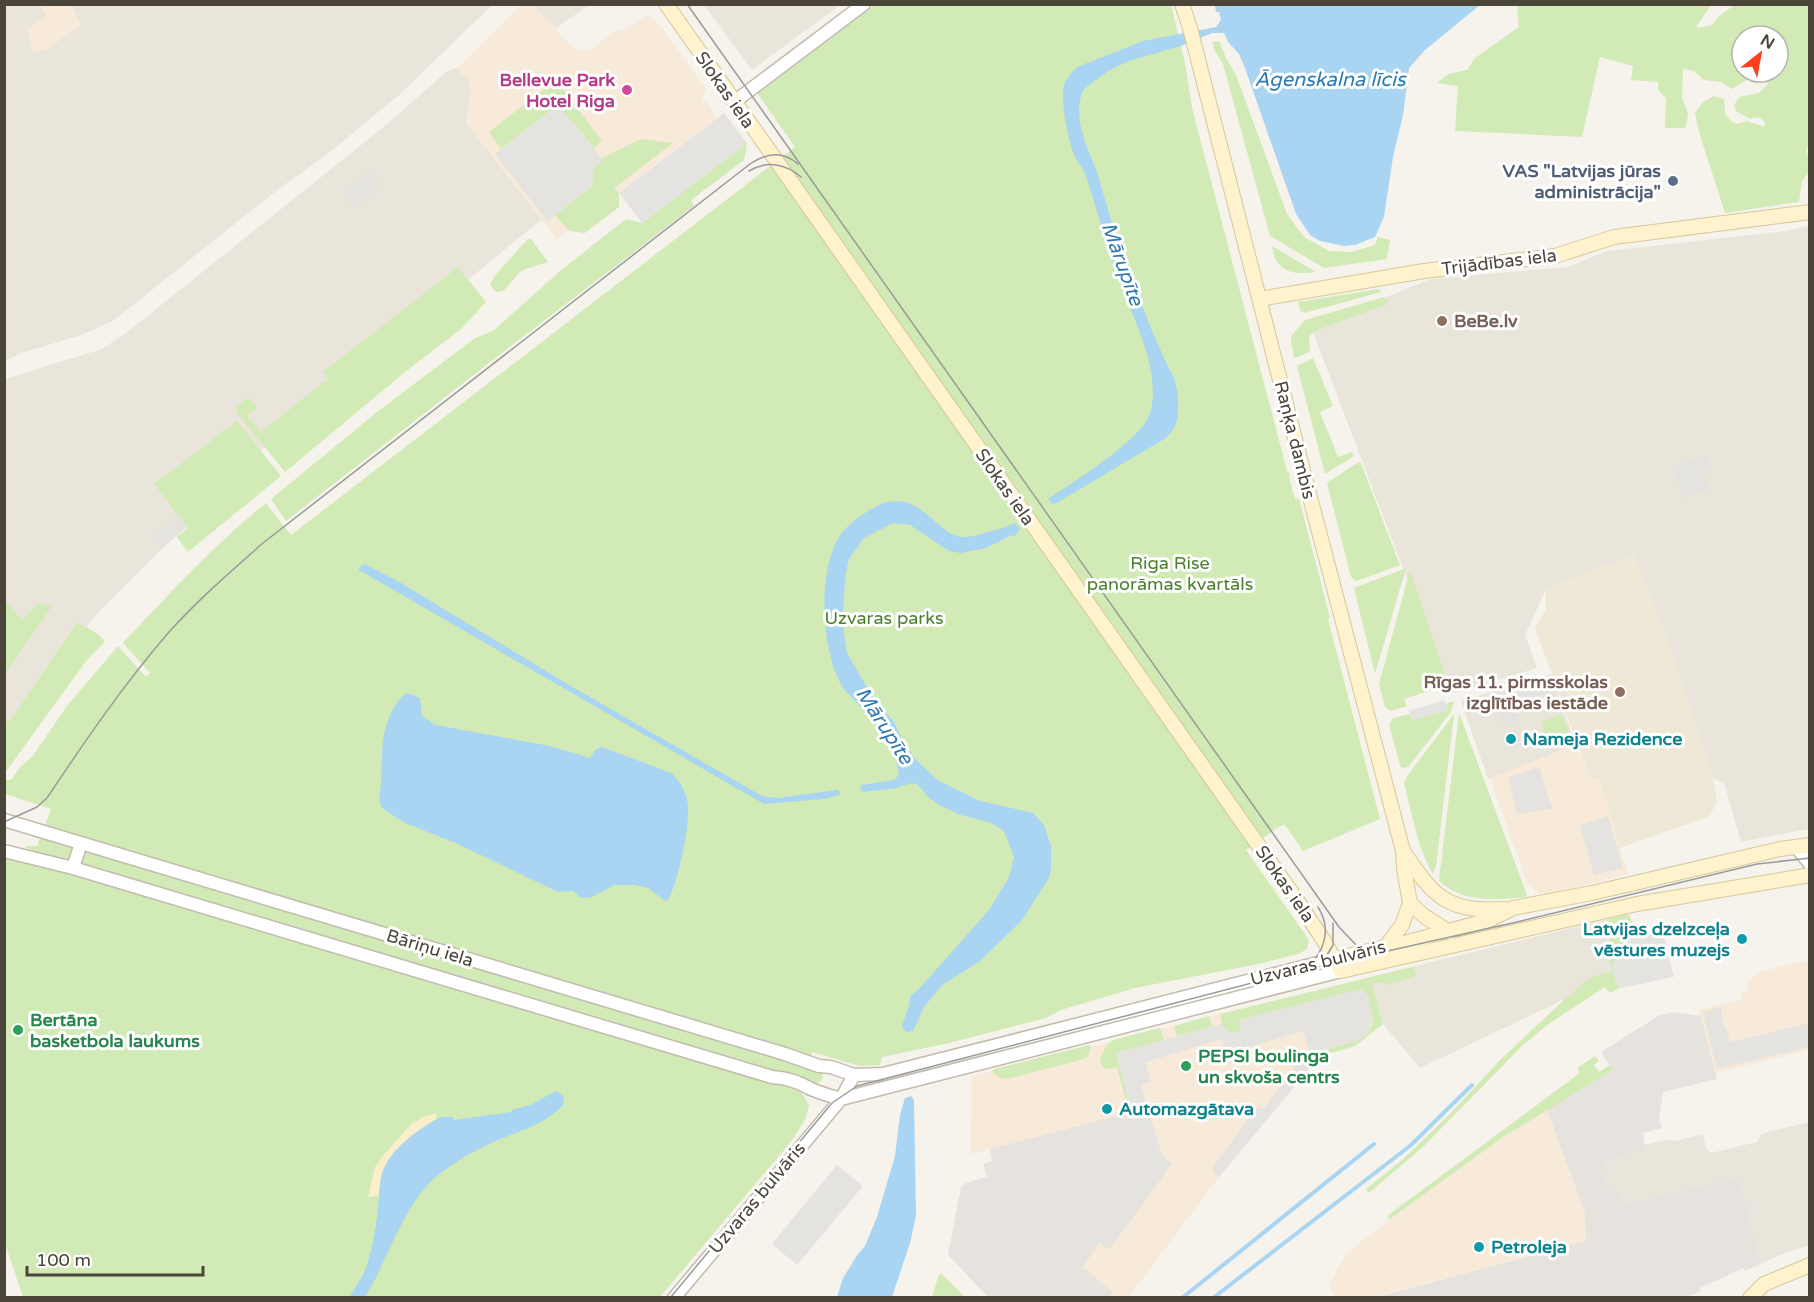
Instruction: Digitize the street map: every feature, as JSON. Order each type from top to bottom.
[{"type":"main road","name":"Slokas iela","points":[[666,4],[1297,900],[1341,971]]},
{"type":"main road","name":"Raņķa dambis","points":[[1182,4],[1403,851],[1410,903]]},
{"type":"main road","name":"Raņķa dambis","points":[[1188,4],[1190,28]]},
{"type":"main road","name":"Trijādības iela","points":[[1259,299],[1424,271],[1556,256],[1614,237],[1809,212]]},
{"type":"main road","name":"Uzvaras bulvāris","points":[[1334,958],[1489,920],[1513,908],[1592,893],[1726,860],[1803,846]]},
{"type":"main road","name":"Raņķa dambis","points":[[1403,851],[1435,893],[1446,901],[1462,908],[1479,910],[1513,908]]},
{"type":"main road","name":"Uzvaras bulvāris","points":[[1341,971],[1636,904],[1809,875]]},
{"type":"main road","points":[[1386,946],[1402,925],[1410,903],[1446,931],[1472,940]]},
{"type":"main road","points":[[1750,1298],[1764,1284],[1809,1265]]},
{"type":"street","points":[[734,102],[864,4]]},
{"type":"street","name":"Bāriņu iela","points":[[4,820],[855,1075]]},
{"type":"street","points":[[73,868],[81,843]]},
{"type":"street","points":[[1803,846],[1809,864]]},
{"type":"street","name":"Bāriņu iela","points":[[4,850],[73,868],[761,1074],[802,1083],[809,1088],[841,1099]]},
{"type":"street","name":"Uzvaras bulvāris","points":[[674,1298],[841,1099],[855,1075],[883,1074],[1334,958]]},
{"type":"street","name":"Uzvaras bulvāris","points":[[841,1099],[1341,971]]},
{"type":"shaded area","points":[[5,5],[41,5],[46,17],[45,50],[81,25],[71,5],[492,5],[398,96],[113,321],[84,334],[22,353],[5,361]]},
{"type":"shaded area","points":[[41,5],[71,5],[81,25],[45,50],[32,52],[28,28],[46,17]]},
{"type":"shaded area","points":[[522,5],[533,5],[567,42],[579,50],[586,51],[613,32],[626,28],[649,14],[665,32],[706,89],[706,92],[703,92],[702,101],[707,102],[717,118],[557,239],[466,123],[471,88],[469,81],[457,68]]},
{"type":"shaded area","points":[[533,5],[589,5],[555,29]]},
{"type":"shaded area","points":[[704,5],[840,5],[752,70]]},
{"type":"shaded area","points":[[457,68],[469,81],[471,88],[466,123],[542,219],[259,452],[93,618],[5,747],[5,379],[102,349],[130,330],[385,126],[446,72]]},
{"type":"shaded area","points":[[558,105],[603,160],[593,169],[593,185],[547,221],[495,154]]},
{"type":"shaded area","points":[[724,113],[747,143],[642,223],[619,193]]},
{"type":"shaded area","points":[[370,171],[382,185],[354,207],[343,193]]},
{"type":"shaded area","points":[[1809,226],[1809,829],[1741,842],[1724,783],[1713,778],[1667,641],[1634,555],[1546,589],[1525,635],[1537,668],[1451,694],[1311,327],[1431,279],[1568,267],[1607,251],[1786,231]]},
{"type":"shaded area","points":[[1706,455],[1712,471],[1704,474],[1709,489],[1683,498],[1672,466]]},
{"type":"shaded area","points":[[177,515],[187,527],[161,549],[151,537]]},
{"type":"shaded area","name":"Rīgas 11. pirmsskolas izglītības iestāde","points":[[1634,555],[1667,641],[1713,778],[1717,801],[1710,816],[1620,848],[1599,778],[1590,779],[1535,628],[1546,610],[1546,589]]},
{"type":"shaded area","points":[[1551,674],[1576,745],[1488,779],[1461,701]]},
{"type":"shaded area","points":[[1545,681],[1555,707],[1532,715],[1528,706],[1515,711],[1518,721],[1503,727],[1493,701]]},
{"type":"shaded area","points":[[1444,700],[1448,710],[1413,720],[1409,711]]},
{"type":"shaded area","points":[[1576,745],[1590,780],[1599,778],[1628,874],[1543,896],[1528,885],[1490,778]]},
{"type":"shaded area","points":[[1539,767],[1552,809],[1517,814],[1508,778]]},
{"type":"shaded area","points":[[1608,816],[1623,868],[1594,875],[1580,825]]},
{"type":"shaded area","points":[[1608,919],[1612,933],[1606,948],[1612,971],[1589,978],[1565,999],[1420,1068],[1383,1024],[1370,977]]},
{"type":"shaded area","points":[[1663,932],[1674,977],[1620,988],[1615,980],[1612,965],[1616,954],[1631,938]]},
{"type":"shaded area","points":[[1808,960],[1809,1050],[1715,1073],[1698,1010],[1742,1000],[1741,992],[1749,990],[1747,981],[1762,971]]},
{"type":"shaded area","points":[[1370,977],[1383,1024],[1355,1046],[1320,1056],[1219,1177],[1129,1297],[1117,1297],[1083,1268],[1131,1112],[971,1154],[972,1076]]},
{"type":"shaded area","points":[[1357,990],[1364,991],[1368,996],[1373,1017],[1369,1032],[1357,1041],[1326,1049],[1219,1177],[1213,1173],[1213,1167],[1256,1109],[1264,1108],[1304,1055],[1310,1053],[1303,1031],[1226,1054],[1222,1039],[1146,1062],[1151,1082],[1141,1085],[1162,1156],[1172,1164],[1109,1250],[1099,1242],[1147,1173],[1116,1053],[1222,1024],[1227,1032],[1237,1032],[1241,1029],[1240,1020]]},
{"type":"shaded area","points":[[1721,1007],[1723,1026],[1726,1027],[1730,1042],[1809,1023],[1809,1047],[1717,1069],[1703,1012]]},
{"type":"shaded area","points":[[1674,1012],[1701,1016],[1717,1079],[1663,1092],[1659,1118],[1662,1128],[1643,1133],[1645,1151],[1605,1162],[1602,1167],[1607,1188],[1619,1194],[1622,1204],[1740,1177],[1760,1264],[1745,1271],[1744,1268],[1686,1297],[1373,1298],[1586,1241],[1585,1213],[1547,1110],[1613,1070],[1601,1052],[1660,1015]]},
{"type":"shaded area","points":[[1547,1110],[1585,1213],[1587,1241],[1373,1297],[1335,1297],[1329,1284],[1348,1252],[1444,1178]]},
{"type":"shaded area","points":[[1131,1112],[1147,1173],[1083,1267],[1113,1293],[1109,1297],[988,1297],[948,1255],[961,1187],[966,1183],[987,1177],[983,1164],[992,1161],[990,1149]]},
{"type":"shaded area","points":[[1809,1122],[1809,1246],[1760,1264],[1740,1177],[1622,1204],[1607,1188],[1602,1167],[1606,1162],[1645,1151],[1644,1145],[1703,1134],[1706,1148],[1711,1153],[1757,1142],[1761,1135],[1767,1132]]},
{"type":"shaded area","points":[[837,1165],[863,1186],[797,1265],[772,1244]]},
{"type":"green space","name":"Uzvaras parks","points":[[875,5],[1171,5],[1185,63],[1192,108],[1287,471],[1290,474],[1295,499],[1299,498],[1380,819],[1303,851],[1285,825],[1280,826],[1246,850],[1309,940],[1307,949],[1298,954],[1263,963],[1135,988],[1061,1010],[1046,1018],[949,1043],[882,1057],[880,1065],[859,1066],[812,1052],[808,1067],[821,1071],[823,1075],[822,1080],[817,1083],[804,1081],[801,1092],[809,1105],[805,1120],[790,1143],[660,1297],[23,1297],[4,1240],[4,856],[32,863],[36,851],[26,846],[37,846],[51,809],[5,794],[5,780],[11,780],[21,766],[32,757],[67,706],[118,646],[146,677],[150,673],[123,643],[210,553],[266,503],[291,535],[795,147],[757,93]]},
{"type":"green space","points":[[1517,5],[1711,5],[1696,27],[1699,28],[1712,25],[1719,16],[1733,6],[1809,5],[1810,147],[1806,148],[1809,172],[1802,181],[1799,202],[1725,213],[1695,113],[1702,103],[1714,96],[1724,99],[1725,114],[1731,121],[1737,124],[1747,121],[1764,127],[1765,123],[1762,119],[1750,119],[1736,111],[1734,105],[1739,97],[1759,93],[1768,84],[1790,84],[1790,24],[1730,24],[1730,84],[1740,84],[1732,89],[1721,82],[1704,80],[1694,71],[1683,69],[1682,98],[1688,113],[1686,128],[1665,128],[1666,98],[1658,90],[1658,82],[1631,80],[1633,66],[1600,57],[1582,137],[1455,131],[1458,86],[1437,83],[1448,74],[1467,70],[1475,58],[1519,27]]},
{"type":"green space","points":[[1219,41],[1236,75],[1287,214],[1304,237],[1329,251],[1352,252],[1375,245],[1378,237],[1390,240],[1387,259],[1324,268],[1270,236],[1223,64],[1212,42]]},
{"type":"green space","points":[[556,80],[602,141],[594,148],[558,105],[501,149],[489,132]]},
{"type":"green space","points":[[641,139],[673,143],[614,188],[619,193],[619,207],[585,233],[569,231],[555,215],[593,185],[593,169],[602,158]]},
{"type":"green space","points":[[747,143],[744,160],[691,200],[694,206],[286,521],[271,499],[377,412],[475,338],[493,331],[559,272],[626,219],[642,223]]},
{"type":"green space","points":[[528,239],[531,239],[548,262],[520,272],[504,290],[498,292],[493,290],[490,284],[496,274]]},
{"type":"green space","points":[[1272,246],[1316,272],[1300,273],[1287,270],[1277,262]]},
{"type":"green space","points":[[458,267],[486,302],[461,329],[405,372],[285,472],[237,413],[236,405],[249,398],[257,408],[247,416],[261,432],[328,379],[323,372]]},
{"type":"green space","points":[[1378,289],[1382,292],[1304,313],[1300,310],[1298,302]]},
{"type":"green space","points":[[1384,297],[1388,304],[1317,330],[1309,336],[1310,352],[1294,358],[1292,335],[1305,320]]},
{"type":"green space","points":[[1313,358],[1333,406],[1320,412],[1338,457],[1352,452],[1354,456],[1325,474],[1297,366]]},
{"type":"green space","points":[[237,421],[281,476],[188,552],[177,537],[188,528],[154,484]]},
{"type":"green space","points":[[1360,461],[1400,565],[1357,581],[1351,577],[1327,483]]},
{"type":"green space","points":[[1406,568],[1375,674],[1354,588]]},
{"type":"green space","points":[[1410,570],[1451,692],[1447,685],[1404,699],[1407,706],[1391,711],[1385,707],[1379,684]]},
{"type":"green space","points":[[5,600],[22,620],[38,603],[52,606],[5,674]]},
{"type":"green space","points":[[77,623],[96,633],[105,642],[86,661],[5,773],[5,720],[9,722]]},
{"type":"green space","points":[[1454,701],[1451,712],[1408,767],[1401,768],[1389,725],[1393,718],[1410,714],[1413,720],[1448,710],[1446,704]]},
{"type":"green space","points":[[1459,713],[1527,895],[1525,897],[1491,899],[1469,897],[1448,888],[1439,881]]},
{"type":"green space","points":[[1454,714],[1436,866],[1433,874],[1419,841],[1404,783]]},
{"type":"green space","points":[[1562,714],[1570,736],[1549,744],[1541,722]]},
{"type":"green space","points":[[1627,914],[1633,926],[1628,927],[1628,943],[1616,954],[1615,980],[1620,988],[1610,993],[1605,987],[1550,1023],[1523,1045],[1423,1147],[1369,1193],[1366,1189],[1402,1160],[1449,1115],[1500,1060],[1565,999],[1589,978],[1612,971],[1606,948],[1612,933],[1608,919]]},
{"type":"green space","points":[[1413,967],[1416,976],[1387,985],[1381,982],[1372,984],[1383,1024],[1355,1046],[1320,1056],[1326,1050],[1357,1040],[1369,1030],[1373,1022],[1364,991],[1361,990],[1240,1020],[1241,1029],[1237,1032],[1227,1032],[1222,1024],[1220,1014]]},
{"type":"green space","points":[[1209,1016],[1212,1027],[1177,1036],[1174,1026]]},
{"type":"green space","points":[[1160,1028],[1164,1040],[1116,1053],[1131,1112],[1125,1114],[1123,1106],[1127,1105],[1117,1067],[1106,1069],[1100,1063],[1103,1053],[1113,1040]]},
{"type":"green space","points":[[1089,1045],[1091,1047],[1088,1056],[1080,1060],[1007,1079],[1000,1078],[992,1072],[994,1069]]},
{"type":"green space","points":[[1595,1056],[1599,1061],[1594,1065],[1599,1072],[1610,1065],[1613,1070],[1503,1137],[1390,1219],[1387,1216],[1580,1073],[1577,1068]]},
{"type":"green space","points":[[939,1274],[942,1274],[965,1297],[932,1297]]},
{"type":"sand","points":[[436,1113],[436,1119],[405,1143],[391,1160],[379,1196],[368,1197],[375,1167],[381,1158],[412,1123]]},
{"type":"water","name":"Āgenskalna līcis","points":[[1215,5],[1480,5],[1425,50],[1409,68],[1403,115],[1393,157],[1384,217],[1375,237],[1355,245],[1344,246],[1320,241],[1310,235],[1296,214],[1245,68],[1239,54],[1228,42],[1224,33],[1212,33],[1181,46],[1129,61],[1108,71],[1084,89],[1079,106],[1080,124],[1086,145],[1096,169],[1117,240],[1152,331],[1175,381],[1178,414],[1174,428],[1166,438],[1053,505],[1048,499],[1104,461],[1133,437],[1149,416],[1153,399],[1149,361],[1143,341],[1114,267],[1086,176],[1071,146],[1064,108],[1064,85],[1077,67],[1143,41],[1216,27],[1221,20]]},
{"type":"water","name":"Mārupīte","points":[[899,501],[918,508],[946,530],[960,537],[978,535],[1015,523],[1020,529],[1014,537],[1012,535],[986,548],[961,553],[949,551],[910,525],[893,523],[864,538],[849,559],[846,572],[842,620],[847,653],[872,696],[894,722],[904,743],[916,760],[939,781],[980,801],[1033,813],[1044,825],[1051,846],[1051,871],[1048,880],[1022,920],[979,962],[942,985],[924,1007],[913,1031],[906,1032],[902,1027],[910,996],[919,989],[989,910],[1009,877],[1014,857],[1004,831],[991,823],[961,815],[941,806],[929,798],[918,785],[912,783],[896,788],[864,792],[860,789],[861,785],[894,780],[899,775],[889,745],[870,718],[844,689],[834,669],[826,630],[825,587],[833,549],[841,534],[860,517],[876,507],[886,502]]},
{"type":"water","points":[[365,564],[762,796],[778,798],[837,790],[840,792],[839,795],[824,799],[764,804],[359,570],[359,567]]},
{"type":"water","points":[[408,693],[420,698],[422,716],[436,725],[550,746],[590,758],[595,750],[602,747],[671,773],[685,792],[688,815],[679,868],[668,900],[665,901],[648,888],[635,885],[614,885],[592,897],[581,898],[573,891],[558,892],[458,844],[405,823],[382,808],[379,799],[385,729],[395,706]]},
{"type":"water","points":[[556,1091],[564,1096],[563,1105],[555,1113],[537,1124],[468,1155],[437,1176],[425,1188],[405,1217],[365,1297],[350,1297],[369,1258],[382,1173],[398,1148],[415,1133],[441,1117],[453,1117],[454,1120],[511,1112]]},
{"type":"water","points":[[911,1096],[914,1100],[916,1216],[910,1243],[892,1297],[837,1297],[843,1278],[865,1246],[877,1217],[895,1156],[900,1115],[905,1098]]},
{"type":"waterway","points":[[1213,1298],[1411,1145],[1472,1085]]},
{"type":"waterway","points":[[1182,1298],[1374,1144]]},
{"type":"tram line","points":[[687,4],[1339,927],[1357,946],[1377,952]]},
{"type":"tram line","points":[[4,822],[37,807],[47,798],[90,734],[152,652],[203,597],[263,543],[750,164],[774,155],[786,157],[798,164]]},
{"type":"tram line","points":[[749,171],[763,165],[776,165],[783,166],[801,177]]},
{"type":"tram line","points":[[670,1298],[832,1103],[857,1086],[1294,972],[1517,922],[1757,864],[1810,858]]},
{"type":"tram line","points":[[1304,969],[1317,956],[1324,941],[1325,924],[1318,907]]},
{"type":"tram line","points":[[1321,965],[1333,945],[1333,923]]},
{"type":"place","name":"Bellevue Park Hotel Riga","points":[[627,90]]},
{"type":"place","name":"VAS \"Latvijas jūras administrācija\"","points":[[1673,181]]},
{"type":"place","name":"BeBe.lv","points":[[1442,321]]},
{"type":"place","name":"Rīgas 11. pirmsskolas izglītības iestāde","points":[[1620,692]]},
{"type":"place","name":"Nameja Rezidence","points":[[1511,739]]},
{"type":"place","name":"Latvijas dzelzceļa vēstures muzejs","points":[[1742,939]]},
{"type":"place","name":"Bertāna basketbola laukums","points":[[18,1030]]},
{"type":"place","name":"PEPSI boulinga un skvoša centrs","points":[[1186,1066]]},
{"type":"place","name":"Automazgātava","points":[[1107,1109]]},
{"type":"place","name":"Petroleja","points":[[1479,1247]]},
{"type":"park label","name":"Riga Rise panorāmas kvartāls","points":[[1170,573]]}]
